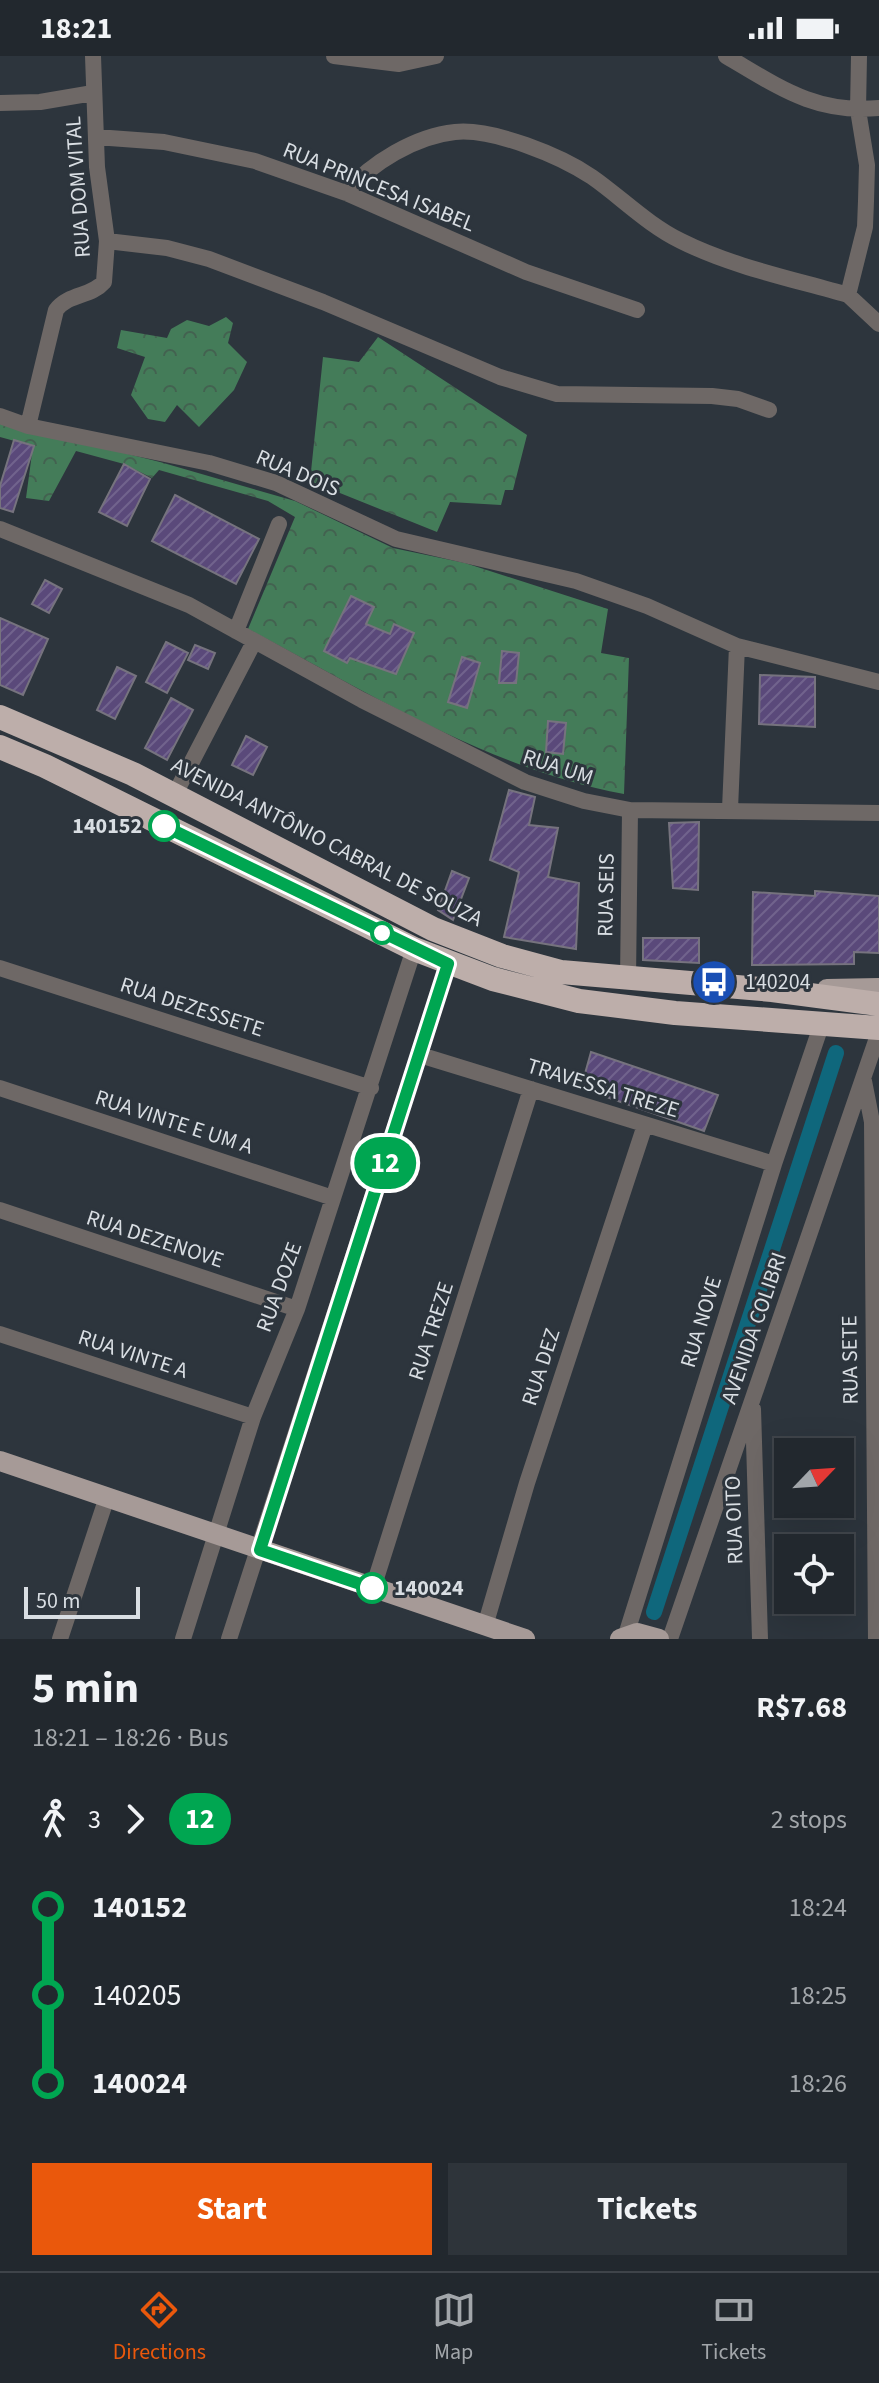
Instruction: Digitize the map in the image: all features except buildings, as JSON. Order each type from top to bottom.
[{"type":"highway","name":"AVENIDA ANTÔNIO CABRAL DE SOUZA","points":[[0,717],[175,794],[433,929],[502,956],[561,972],[772,990],[879,1004]]},
{"type":"highway","points":[[0,747],[414,949],[493,979],[579,1001],[675,1013],[879,1030]]},
{"type":"main road","points":[[772,990],[879,988]]},
{"type":"main road","points":[[0,1461],[525,1639]]},
{"type":"main road","points":[[623,1637],[649,1635],[659,1639]]},
{"type":"street","name":"RUA DOM VITAL","points":[[28,426],[56,310],[63,301],[91,291],[104,282],[107,241],[96,137],[93,56]]},
{"type":"street","points":[[334,56],[399,64],[436,56]]},
{"type":"street","points":[[726,56],[814,104],[858,110],[879,108]]},
{"type":"street","points":[[848,295],[872,201],[858,110],[859,56]]},
{"type":"street","points":[[0,103],[40,102],[93,93]]},
{"type":"street","points":[[346,193],[371,168],[423,142],[457,132],[489,135],[560,159],[592,177],[678,240],[711,255],[848,295],[879,324]]},
{"type":"street","name":"RUA PRINCESA ISABEL","points":[[96,137],[214,150],[346,193],[499,261],[637,310]]},
{"type":"street","points":[[107,241],[167,248],[209,259],[323,302],[500,377],[557,394],[712,396],[738,399],[769,410]]},
{"type":"street","name":"RUA DOIS","points":[[0,416],[28,426],[209,463],[276,483],[396,539],[576,581],[647,606],[737,646]]},
{"type":"street","points":[[236,631],[279,524]]},
{"type":"street","name":"RUA UM","points":[[0,529],[189,605],[254,642],[525,782],[630,810],[879,813]]},
{"type":"street","points":[[175,794],[254,642]]},
{"type":"street","points":[[730,809],[737,646],[879,682]]},
{"type":"street","name":"RUA SEIS","points":[[628,980],[630,810]]},
{"type":"street","name":"RUA DOZE","points":[[183,1639],[253,1417],[297,1309],[414,949]]},
{"type":"street","points":[[229,1639],[448,964]]},
{"type":"street","name":"RUA DEZESSETE","points":[[0,968],[371,1088]]},
{"type":"street","name":"RUA NOVE","points":[[623,1637],[822,1023]]},
{"type":"street","name":"AVENIDA COLIBRI","points":[[670,1639],[879,1030]]},
{"type":"street","name":"TRAVESSA TREZE","points":[[420,1055],[774,1164]]},
{"type":"street","name":"RUA SETE","points":[[863,1080],[872,1122],[876,1639]]},
{"type":"street","name":"RUA VINTE E UM A","points":[[0,1088],[333,1198]]},
{"type":"street","name":"RUA TREZE","points":[[373,1588],[531,1089]]},
{"type":"street","name":"RUA DEZ","points":[[485,1626],[527,1483],[645,1125]]},
{"type":"street","name":"RUA DEZENOVE","points":[[0,1210],[297,1309]]},
{"type":"street","name":"RUA VINTE A","points":[[0,1334],[253,1417]]},
{"type":"street","name":"RUA OITO","points":[[752,1399],[760,1639]]},
{"type":"street","points":[[60,1639],[107,1497]]},
{"type":"green space","points":[[226,317],[233,323],[228,343],[247,362],[234,390],[199,427],[177,405],[165,422],[148,419],[131,395],[145,357],[117,348],[121,330],[167,338],[171,329],[187,320],[209,326]]},
{"type":"green space","points":[[378,337],[527,435],[513,490],[505,490],[501,505],[450,502],[437,532],[310,481],[323,357],[359,362]]},
{"type":"green space","points":[[0,422],[160,462],[295,501],[393,548],[465,563],[608,609],[601,653],[629,658],[624,794],[525,767],[477,747],[430,726],[248,629],[295,517],[268,501],[159,470],[152,478],[124,464],[76,451],[49,501],[26,498],[33,446],[0,437]]},
{"type":"waterway","points":[[654,1612],[836,1053]]},
{"type":"bus line","name":"12","points":[[164,826],[448,964],[260,1550],[372,1588]]},
{"type":"place","name":"140152","points":[[164,826]]},
{"type":"place","name":"140204","points":[[714,982]]},
{"type":"place","name":"140024","points":[[372,1588]]}]
